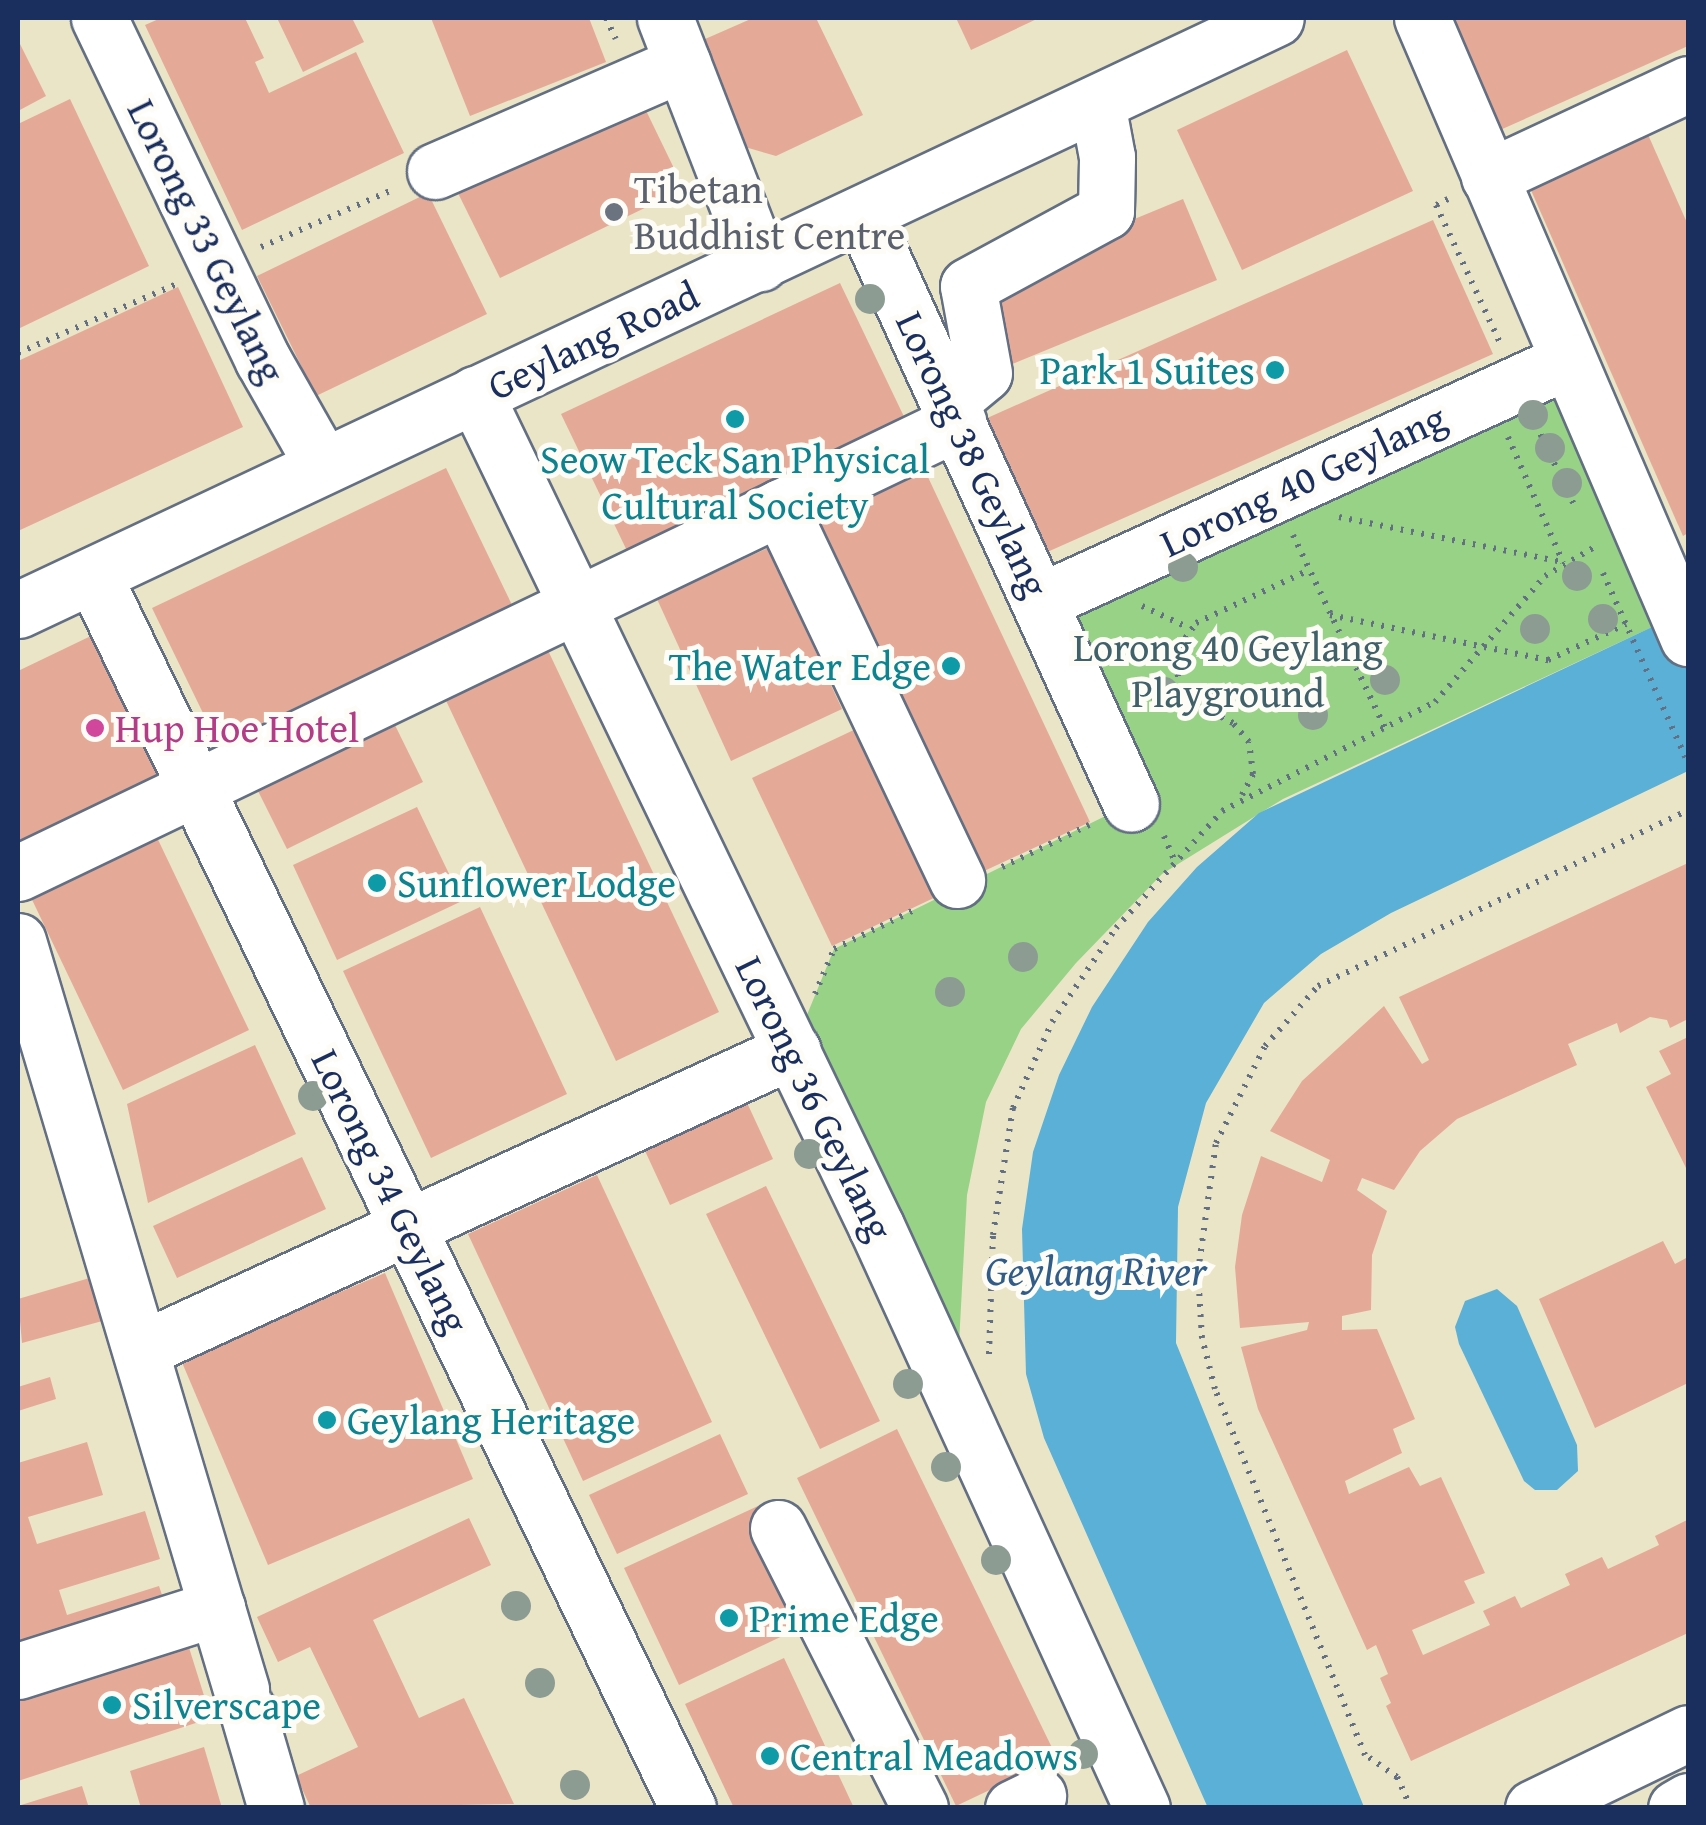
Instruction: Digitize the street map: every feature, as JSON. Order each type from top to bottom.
[{"type":"street","name":"Lorong 33 Geylang","points":[[99,18],[217,266],[320,462]]},
{"type":"street","name":"Geylang Road","points":[[18,610],[320,462],[760,263],[1276,18]]},
{"type":"street","points":[[1422,18],[1566,361],[1681,620]]},
{"type":"street","points":[[436,171],[674,40],[760,263]]},
{"type":"street","points":[[1489,177],[1688,84]]},
{"type":"street","points":[[18,873],[780,507],[954,412],[984,374],[968,286],[1106,211],[1106,157],[1097,103]]},
{"type":"street","name":"Lorong 38 Geylang","points":[[862,214],[1130,804]]},
{"type":"street","name":"Lorong 40 Geylang","points":[[1041,601],[1276,499],[1566,361]]},
{"type":"street","name":"Lorong 36 Geylang","points":[[476,394],[573,605],[793,1050],[1142,1808]]},
{"type":"street","points":[[780,507],[958,880]]},
{"type":"street","name":"Lorong 34 Geylang","points":[[93,575],[410,1224],[688,1808]]},
{"type":"street","points":[[18,941],[276,1808]]},
{"type":"street","points":[[142,1349],[793,1050]]},
{"type":"street","points":[[778,1528],[920,1808]]},
{"type":"street","points":[[18,1671],[216,1608]]},
{"type":"street","points":[[1532,1808],[1688,1733]]},
{"type":"street","points":[[1676,1808],[1688,1801]]},
{"type":"path","points":[[18,354],[436,171]]},
{"type":"path","points":[[1507,434],[1564,562]]},
{"type":"path","points":[[1276,499],[1564,562]]},
{"type":"path","points":[[1276,499],[1385,728]]},
{"type":"path","points":[[989,1358],[989,1275],[1002,1153],[1031,1064],[1064,1001],[1116,928],[1198,833],[1235,802],[1443,696],[1564,562],[1592,544],[1623,626],[1688,763]]},
{"type":"path","points":[[1235,802],[1252,774],[1250,746],[1232,723],[1183,697],[1172,672],[1174,652],[1196,623],[1310,570]]},
{"type":"path","points":[[1330,615],[1548,660],[1623,626]]},
{"type":"path","points":[[1411,1808],[1397,1777],[1365,1755],[1215,1390],[1202,1338],[1198,1272],[1216,1143],[1265,1046],[1318,986],[1688,810]]},
{"type":"green space","name":"Lorong 40 Geylang Playground","points":[[1567,361],[1678,615],[1283,799],[1162,874],[1076,963],[1021,1029],[986,1102],[967,1195],[956,1399],[793,1049],[834,949],[1130,804],[1041,601]]},
{"type":"water","name":"Geylang River","points":[[1688,610],[1688,771],[1391,913],[1321,954],[1264,1003],[1206,1103],[1178,1207],[1176,1343],[1364,1807],[1208,1808],[1044,1438],[1026,1374],[1022,1229],[1033,1152],[1059,1075],[1092,1007],[1148,922],[1197,867],[1259,813]]},
{"type":"water","points":[[1497,1289],[1517,1306],[1577,1445],[1578,1471],[1557,1490],[1535,1490],[1524,1481],[1459,1344],[1455,1327],[1465,1301]]},
{"type":"building","points":[[161,18],[245,18],[264,58],[255,62],[269,93],[356,52],[404,153],[242,230],[145,25]]},
{"type":"building","points":[[277,18],[352,18],[364,42],[303,72]]},
{"type":"building","points":[[431,18],[589,18],[606,62],[470,116]]},
{"type":"building","points":[[753,18],[816,18],[863,115],[776,156],[745,147],[696,43]]},
{"type":"building","points":[[956,18],[1039,18],[971,50]]},
{"type":"building","points":[[1450,18],[1688,18],[1688,46],[1500,130]]},
{"type":"building","points":[[18,40],[46,96],[18,111]]},
{"type":"building","points":[[1347,50],[1413,191],[1242,270],[1177,130]]},
{"type":"building","points":[[638,94],[684,189],[500,278],[453,183]]},
{"type":"building","points":[[70,99],[149,266],[18,329],[18,124]]},
{"type":"building","points":[[1642,121],[1688,225],[1688,533],[1683,536],[1523,172]]},
{"type":"building","points":[[428,193],[487,314],[316,396],[257,276]]},
{"type":"building","points":[[1183,199],[1217,280],[1005,367],[972,286]]},
{"type":"building","points":[[1433,220],[1493,354],[1045,553],[985,419]]},
{"type":"building","name":"Seow Teck San Physical Cultural Society","points":[[840,283],[908,425],[630,557],[561,414]]},
{"type":"building","points":[[178,287],[243,427],[18,531],[18,361]]},
{"type":"building","name":"The Water Edge","points":[[919,458],[1090,822],[982,872],[810,509]]},
{"type":"building","points":[[446,468],[512,605],[218,744],[152,608]]},
{"type":"building","points":[[768,548],[842,709],[731,761],[657,599]]},
{"type":"building","points":[[95,634],[163,775],[18,844],[18,671]]},
{"type":"building","points":[[544,642],[719,1012],[616,1061],[441,690]]},
{"type":"building","points":[[390,715],[423,782],[287,849],[253,781]]},
{"type":"building","points":[[858,728],[938,896],[832,946],[752,778]]},
{"type":"building","name":"Sunflower Lodge","points":[[417,807],[462,901],[337,960],[293,865]]},
{"type":"building","points":[[151,825],[249,1030],[123,1090],[25,885]]},
{"type":"building","points":[[1688,863],[1688,1019],[1670,1028],[1667,1020],[1650,1017],[1620,1033],[1617,1023],[1568,1044],[1577,1065],[1457,1119],[1420,1151],[1394,1190],[1362,1178],[1357,1190],[1387,1211],[1372,1255],[1371,1310],[1342,1316],[1342,1330],[1377,1329],[1415,1419],[1393,1429],[1402,1453],[1345,1481],[1349,1494],[1409,1467],[1420,1486],[1441,1477],[1485,1573],[1464,1581],[1475,1603],[1412,1630],[1423,1655],[1490,1625],[1483,1611],[1515,1596],[1521,1608],[1570,1585],[1565,1574],[1602,1557],[1608,1569],[1659,1545],[1655,1536],[1687,1520],[1688,1633],[1411,1761],[1386,1706],[1391,1703],[1380,1678],[1388,1674],[1376,1645],[1367,1650],[1258,1409],[1241,1347],[1307,1330],[1309,1322],[1240,1328],[1235,1267],[1242,1215],[1261,1156],[1322,1182],[1330,1160],[1270,1131],[1302,1081],[1384,1006],[1422,1064],[1429,1060],[1399,997]]},
{"type":"building","points":[[480,907],[567,1094],[431,1158],[343,971]]},
{"type":"building","points":[[1688,1037],[1688,1172],[1646,1087],[1671,1074],[1659,1051]]},
{"type":"building","points":[[255,1045],[296,1134],[148,1203],[127,1104]]},
{"type":"building","points":[[743,1094],[773,1159],[670,1205],[640,1140]]},
{"type":"building","points":[[302,1157],[326,1209],[177,1278],[153,1226]]},
{"type":"building","points":[[597,1175],[712,1422],[583,1481],[468,1234]]},
{"type":"building","points":[[766,1186],[880,1421],[820,1449],[706,1214]]},
{"type":"building","points":[[1663,1241],[1675,1264],[1688,1257],[1688,1383],[1595,1428],[1539,1299]]},
{"type":"building","name":"Geylang Heritage","points":[[385,1273],[473,1479],[268,1565],[181,1360]]},
{"type":"building","points":[[93,1277],[106,1320],[22,1343],[18,1299]]},
{"type":"building","points":[[50,1377],[56,1399],[18,1411],[18,1387]]},
{"type":"building","points":[[897,1429],[1057,1758],[956,1806],[797,1478]]},
{"type":"building","points":[[720,1434],[748,1494],[617,1554],[589,1495]]},
{"type":"building","points":[[87,1442],[103,1495],[28,1517],[37,1544],[145,1511],[160,1559],[59,1590],[67,1615],[159,1586],[166,1607],[18,1653],[18,1463]]},
{"type":"building","name":"Prime Edge","points":[[758,1506],[812,1622],[679,1685],[624,1568]]},
{"type":"building","points":[[469,1518],[491,1565],[373,1620],[419,1718],[464,1698],[514,1804],[311,1808],[296,1776],[358,1747],[310,1647],[278,1662],[257,1617]]},
{"type":"building","name":"Silverscape","points":[[186,1638],[211,1718],[18,1781],[18,1692]]},
{"type":"building","name":"Central Meadows","points":[[784,1658],[854,1808],[734,1808],[685,1704]]},
{"type":"building","points":[[204,1747],[222,1808],[141,1808],[130,1771]]},
{"type":"building","points":[[82,1786],[89,1808],[18,1808],[18,1806]]},
{"type":"place","name":"Tibetan Buddhist Centre","points":[[614,212]]},
{"type":"place","name":"Park 1 Suites","points":[[1275,370]]},
{"type":"place","name":"Seow Teck San Physical Cultural Society","points":[[735,419]]},
{"type":"place","name":"The Water Edge","points":[[951,666]]},
{"type":"place","name":"Hup Hoe Hotel","points":[[95,728]]},
{"type":"place","name":"Sunflower Lodge","points":[[377,883]]},
{"type":"place","name":"Geylang Heritage","points":[[327,1420]]},
{"type":"place","name":"Prime Edge","points":[[729,1618]]},
{"type":"place","name":"Silverscape","points":[[112,1705]]},
{"type":"place","name":"Central Meadows","points":[[770,1756]]}]
